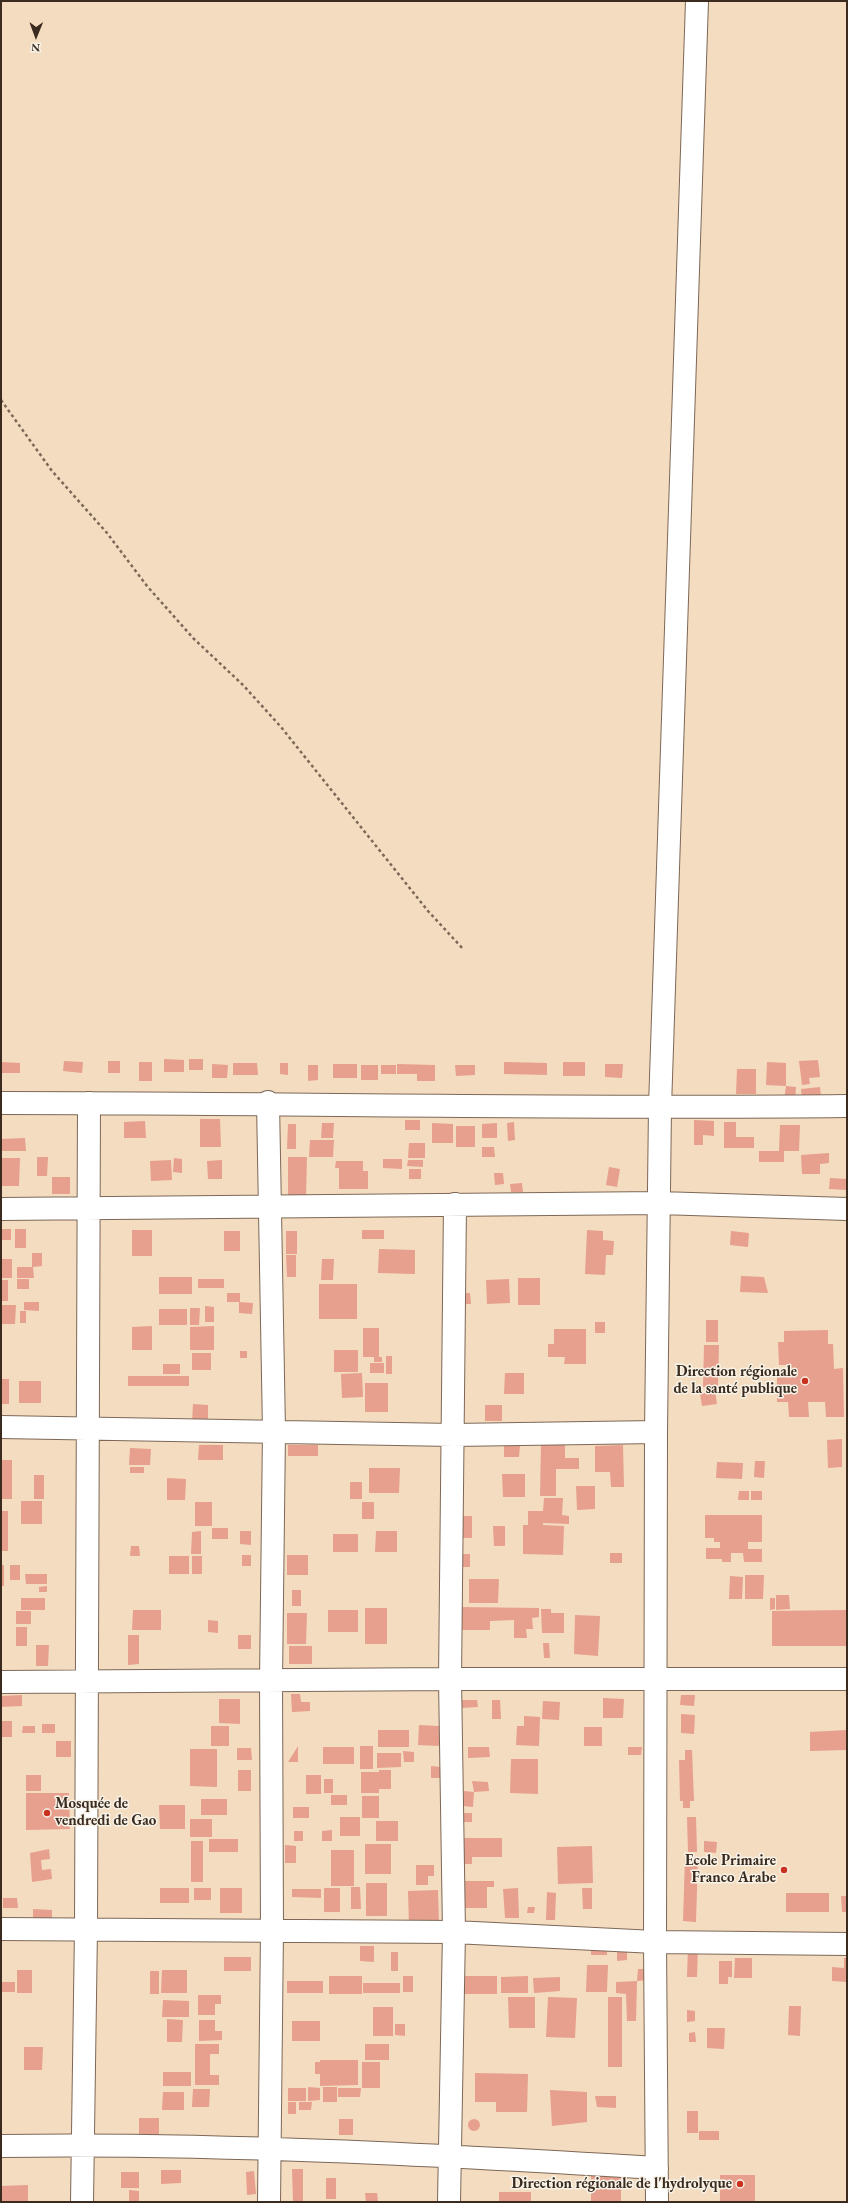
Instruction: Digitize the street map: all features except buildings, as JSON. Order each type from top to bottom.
[{"type":"street","points":[[657,2202],[655,1942],[656,1432],[660,1107],[697,1]]},
{"type":"street","points":[[1,1102],[268,1102],[660,1107],[847,1106]]},
{"type":"street","points":[[268,1102],[274,1431],[271,1681],[272,1930],[270,2150],[268,2202]]},
{"type":"street","points":[[82,2202],[86,1928],[89,1103]]},
{"type":"street","points":[[1,1209],[660,1203],[847,1208]]},
{"type":"street","points":[[449,2202],[454,1932],[450,1679],[455,1204]]},
{"type":"street","points":[[1,1427],[88,1427],[453,1435],[656,1432]]},
{"type":"street","points":[[1,1682],[656,1678],[847,1679]]},
{"type":"street","points":[[1,1929],[86,1928],[454,1932],[655,1942],[847,1944]]},
{"type":"street","points":[[1,2146],[84,2145],[450,2155],[657,2168]]},
{"type":"path","points":[[1,400],[52,470],[106,533],[147,586],[193,638],[243,685],[281,727],[428,911],[464,950]]},
{"type":"place","name":"Direction régionale de la santé publique","points":[[805,1381]]},
{"type":"place","name":"Mosquée de vendredi de Gao","points":[[47,1813]]},
{"type":"place","name":"Ecole Primaire Franco Arabe","points":[[784,1870]]},
{"type":"place","name":"Direction régionale de l'hydrolyque","points":[[740,2184]]}]
